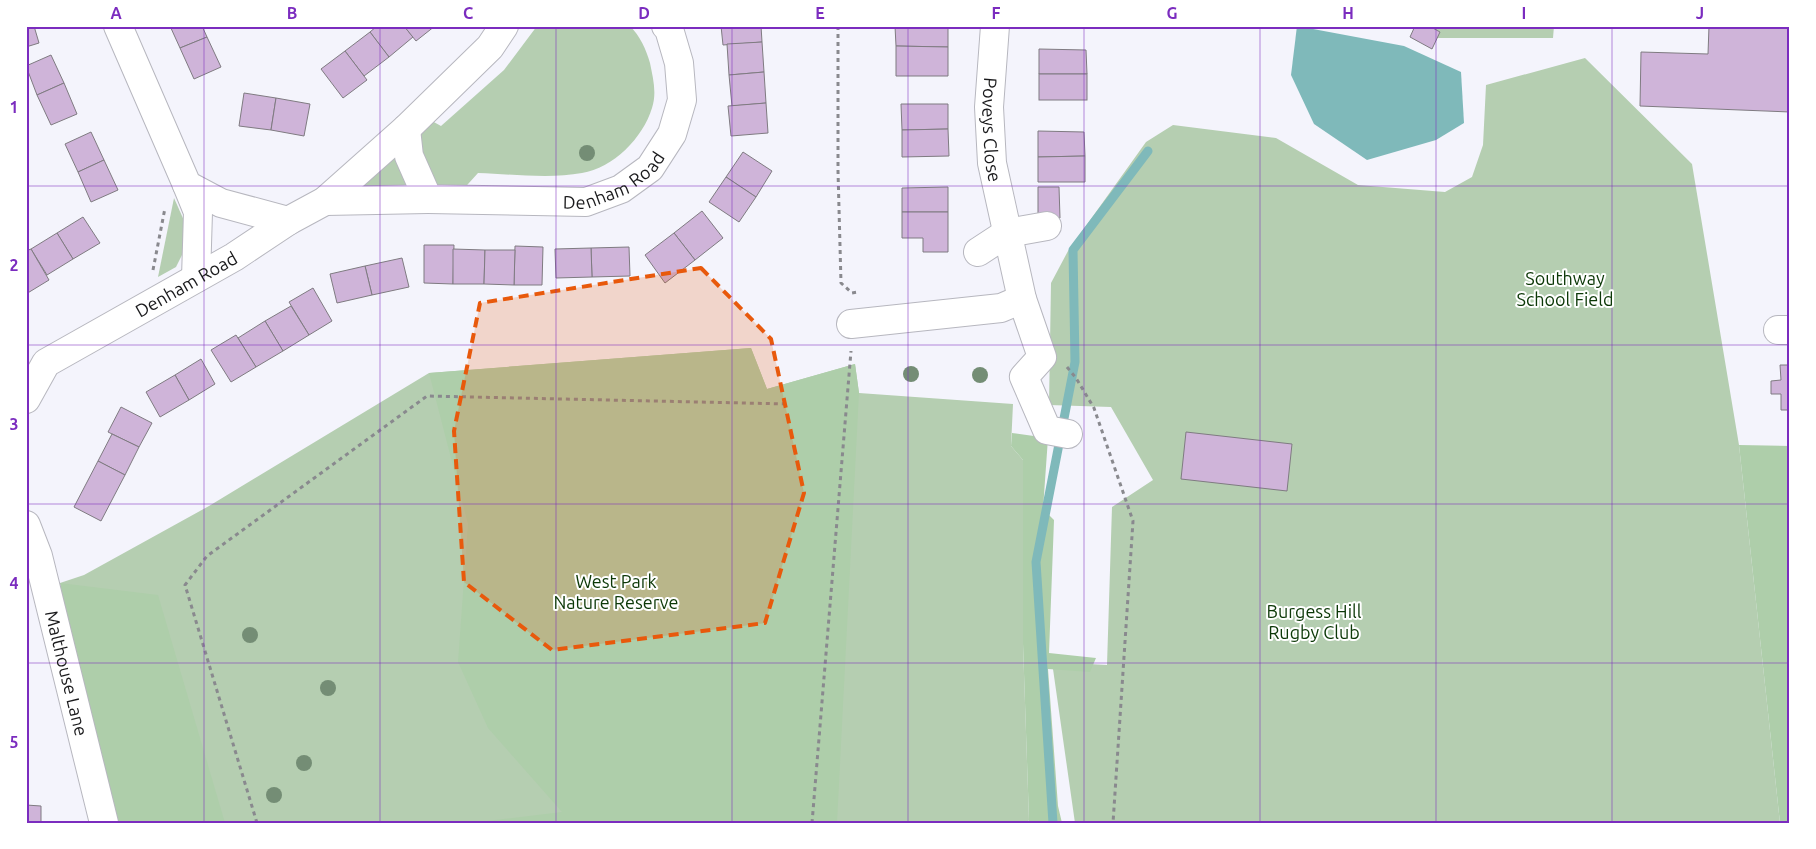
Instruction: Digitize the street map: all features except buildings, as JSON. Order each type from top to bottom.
[{"type":"street","points":[[118,26],[198,212],[196,278]]},
{"type":"street","name":"Denham Road","points":[[26,399],[36,363],[234,257],[288,221],[325,201],[406,129],[490,47],[504,26]]},
{"type":"street","name":"Denham Road","points":[[325,201],[428,199],[586,202],[621,189],[650,168],[672,134],[682,100],[679,62],[669,29],[666,26]]},
{"type":"street","name":"Poveys Close","points":[[995,26],[989,107],[992,163],[1022,299],[1042,357],[1024,377],[1047,430],[1061,433]]},
{"type":"street","points":[[406,129],[409,156],[428,199]]},
{"type":"street","points":[[187,185],[221,203],[288,221]]},
{"type":"street","points":[[978,252],[1007,233],[1047,226]]},
{"type":"street","points":[[851,324],[1001,308],[1022,299]]},
{"type":"street","name":"Malthouse Lane","points":[[26,525],[40,564],[104,823]]},
{"type":"path","points":[[838,26],[838,170],[841,283],[852,293]]},
{"type":"path","points":[[162,297],[151,279],[167,195],[187,185]]},
{"type":"path","points":[[812,823],[838,486],[850,375],[851,324]]},
{"type":"path","points":[[1069,368],[1094,408],[1133,520],[1113,823]]},
{"type":"path","points":[[257,823],[185,585],[207,556],[428,396],[789,404]]},
{"type":"highlighted area","points":[[701,268],[771,339],[804,493],[765,623],[552,650],[464,582],[454,431],[480,303]]},
{"type":"green space","points":[[537,26],[630,26],[640,38],[647,53],[654,86],[652,108],[642,130],[625,150],[605,165],[594,170],[557,176],[478,173],[459,194],[437,189],[424,171],[419,137],[432,121],[441,126],[504,70]]},
{"type":"green space","points":[[1429,26],[1554,26],[1553,38],[1437,38],[1440,32]]},
{"type":"green space","points":[[1585,58],[1692,164],[1739,445],[1780,823],[1075,823],[1052,662],[1107,665],[1112,507],[1153,480],[1111,407],[1049,405],[1051,283],[1068,251],[1146,142],[1173,125],[1276,138],[1358,185],[1445,192],[1472,177],[1483,145],[1486,85]]},
{"type":"green space","points":[[399,153],[414,191],[354,190]]},
{"type":"green space","points":[[174,198],[186,225],[185,249],[176,267],[158,277]]},
{"type":"green space","name":"West Park Nature Reserve","points":[[751,348],[767,389],[855,364],[859,393],[1013,404],[1011,446],[1023,460],[1023,644],[1029,820],[1027,823],[109,823],[60,583],[84,575],[209,506],[429,373]]},
{"type":"green space","points":[[751,348],[767,389],[855,364],[859,393],[837,823],[470,823],[562,812],[488,728],[458,662],[468,524],[429,373]]},
{"type":"green space","points":[[1012,433],[1048,438],[1043,509],[1054,520],[1049,653],[1096,658],[1090,672],[1048,669],[1058,806],[1062,823],[1027,823],[1029,820],[1023,644],[1023,460],[1011,446]]},
{"type":"green space","points":[[1739,445],[1790,446],[1790,823],[1780,823]]},
{"type":"green space","points":[[60,583],[158,595],[225,823],[109,823]]},
{"type":"water","points":[[1297,26],[1404,46],[1461,72],[1464,123],[1436,140],[1367,160],[1314,124],[1291,75]]},
{"type":"waterway","points":[[1053,823],[1036,562],[1075,362],[1073,250],[1148,151]]},
{"type":"park label","name":"Southway School Field","points":[[1565,288]]},
{"type":"park label","name":"Burgess Hill Rugby Club","points":[[1314,621]]}]
